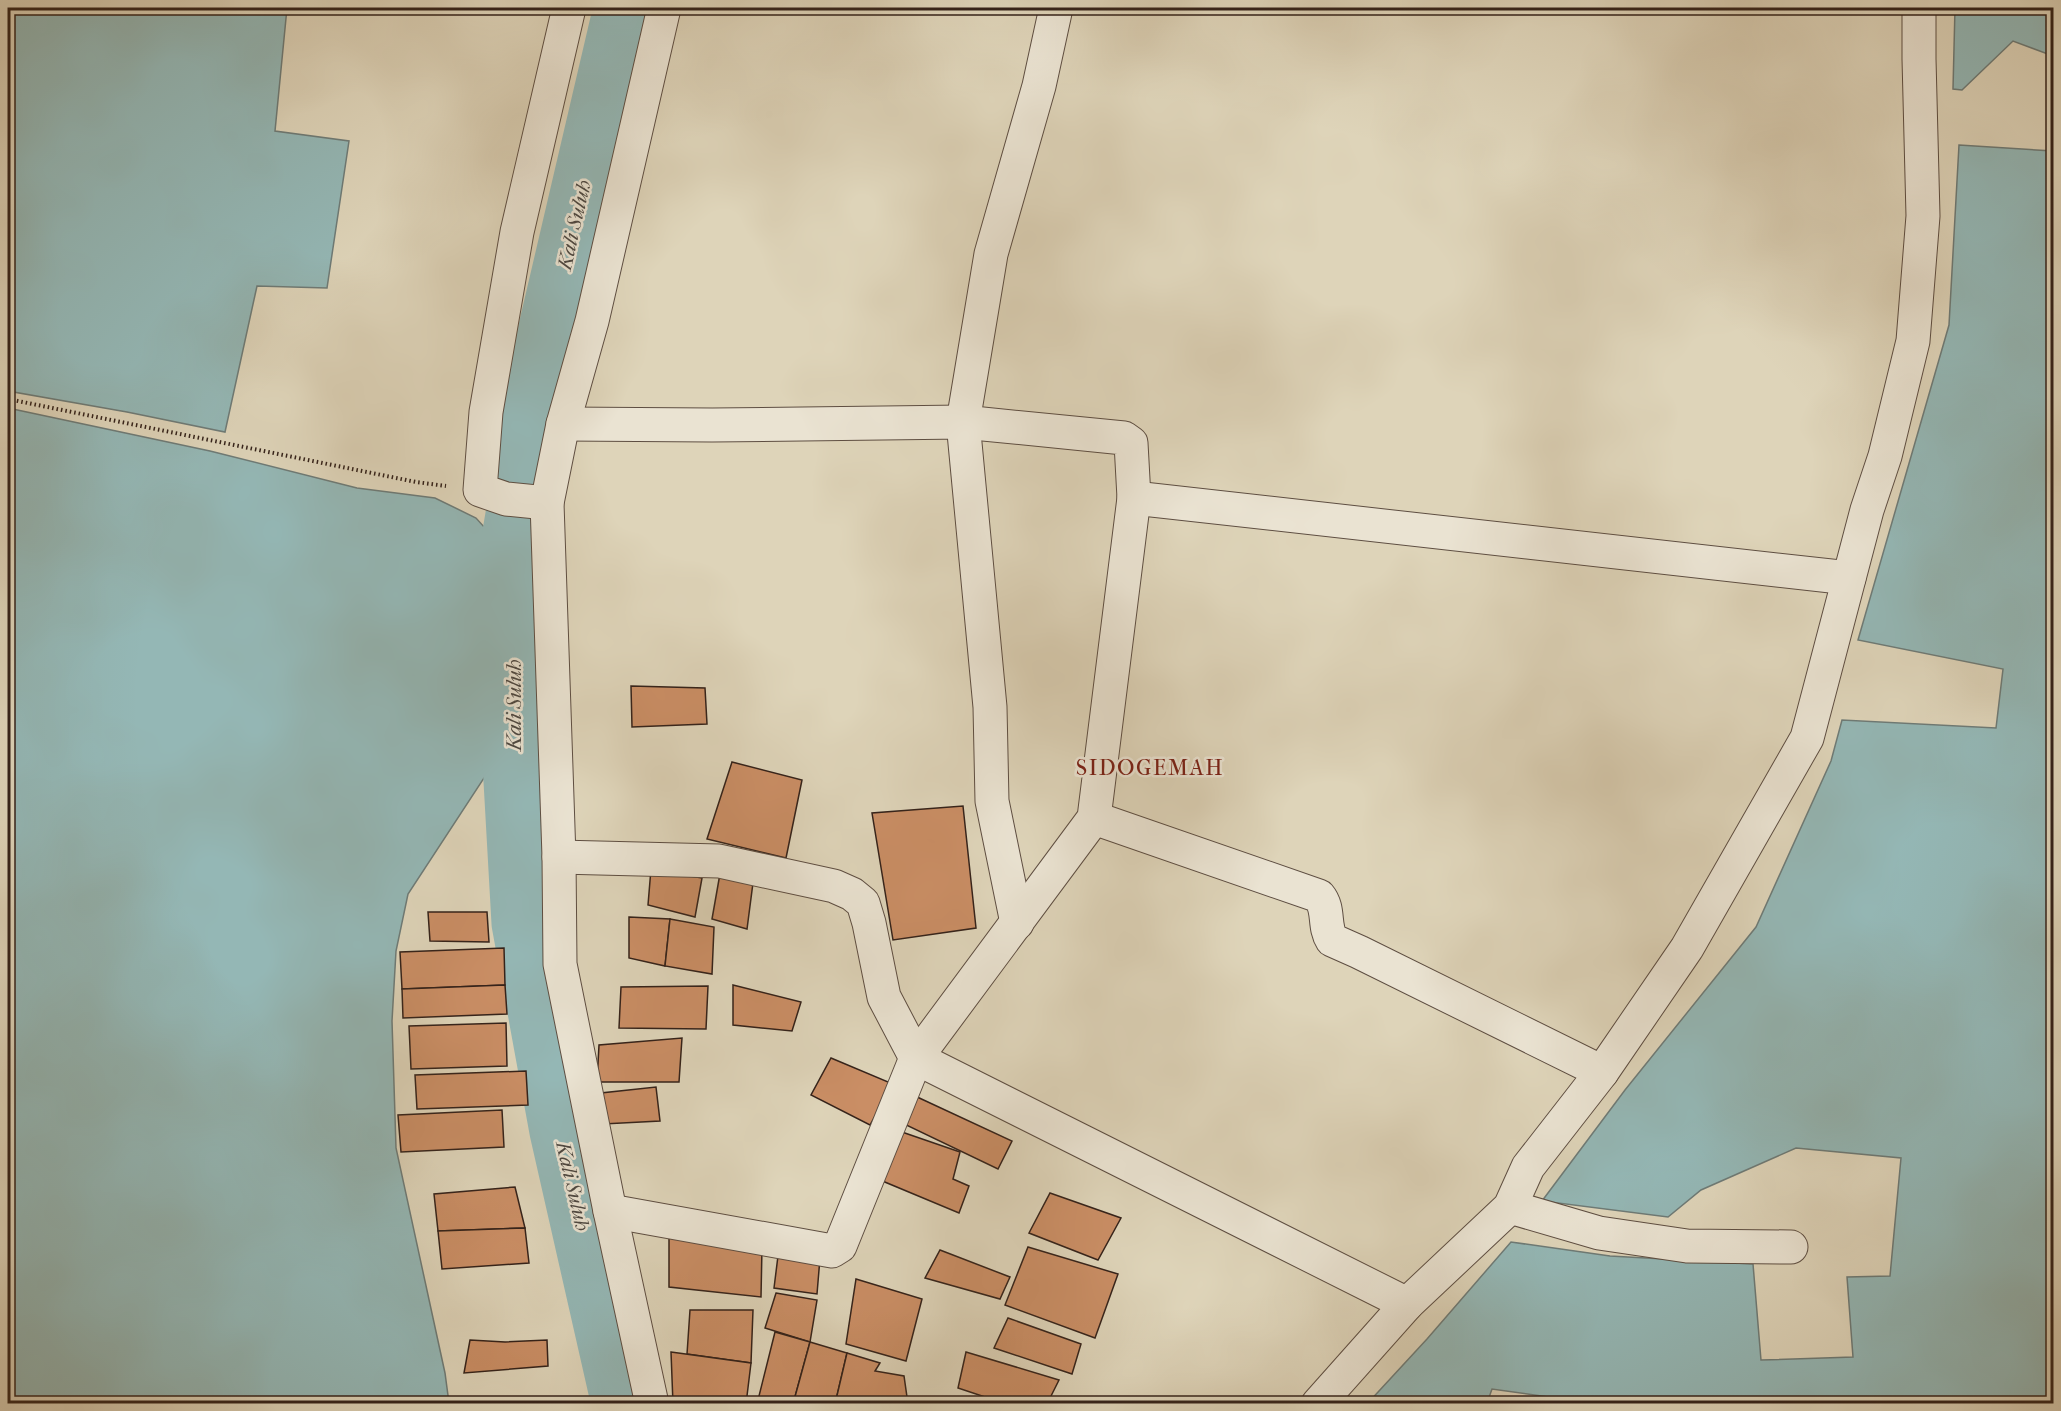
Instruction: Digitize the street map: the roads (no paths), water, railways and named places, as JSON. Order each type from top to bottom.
[{"type":"street","points":[[569,8],[517,232],[486,412],[517,499],[559,857],[560,964],[652,1404]]},
{"type":"street","points":[[517,499],[563,424],[594,310],[664,8]]},
{"type":"street","points":[[1017,923],[992,801],[990,707],[963,422],[991,254],[1039,86],[1056,8]]},
{"type":"street","points":[[1318,1404],[1407,1304],[1510,1207],[1528,1167],[1602,1072],[1687,948],[1807,738],[1849,578],[1885,456],[1913,341],[1923,216],[1919,8]]},
{"type":"street","points":[[563,424],[963,422],[1124,438],[1131,443],[1134,498],[1094,818],[916,1058],[837,1248],[832,1251],[610,1211]]},
{"type":"street","points":[[1134,498],[1849,578]]},
{"type":"street","points":[[1094,818],[1319,896],[1326,906],[1326,928],[1332,940],[1602,1072]]},
{"type":"street","points":[[559,857],[719,861],[834,886],[852,894],[863,903],[884,997],[916,1058],[1407,1304]]},
{"type":"street","points":[[1510,1207],[1599,1233],[1687,1246],[1791,1247]]},
{"type":"water","points":[[8,8],[287,8],[275,131],[349,141],[327,288],[257,286],[225,432],[8,391]]},
{"type":"water","points":[[1955,8],[2053,8],[2053,56],[2013,41],[1962,90],[1953,89]]},
{"type":"water","points":[[1959,145],[2053,151],[2053,1403],[1597,1404],[1492,1389],[1487,1403],[1367,1404],[1511,1242],[1610,1256],[1753,1264],[1761,1360],[1853,1357],[1847,1277],[1890,1276],[1901,1158],[1796,1148],[1701,1190],[1668,1217],[1542,1201],[1625,1090],[1756,927],[1831,761],[1842,720],[1996,728],[2003,669],[1858,640],[1949,325]]},
{"type":"water","points":[[8,408],[210,451],[357,488],[435,498],[476,518],[495,539],[499,595],[501,752],[408,894],[396,951],[392,1021],[396,1148],[445,1373],[449,1403],[8,1403]]},
{"type":"waterway","name":"Kali Suluh","points":[[623,1404],[561,1131],[523,923],[514,763],[514,533],[544,354],[625,8]]},
{"type":"district","name":"SIDOGEMAH","points":[[1150,768]]}]
